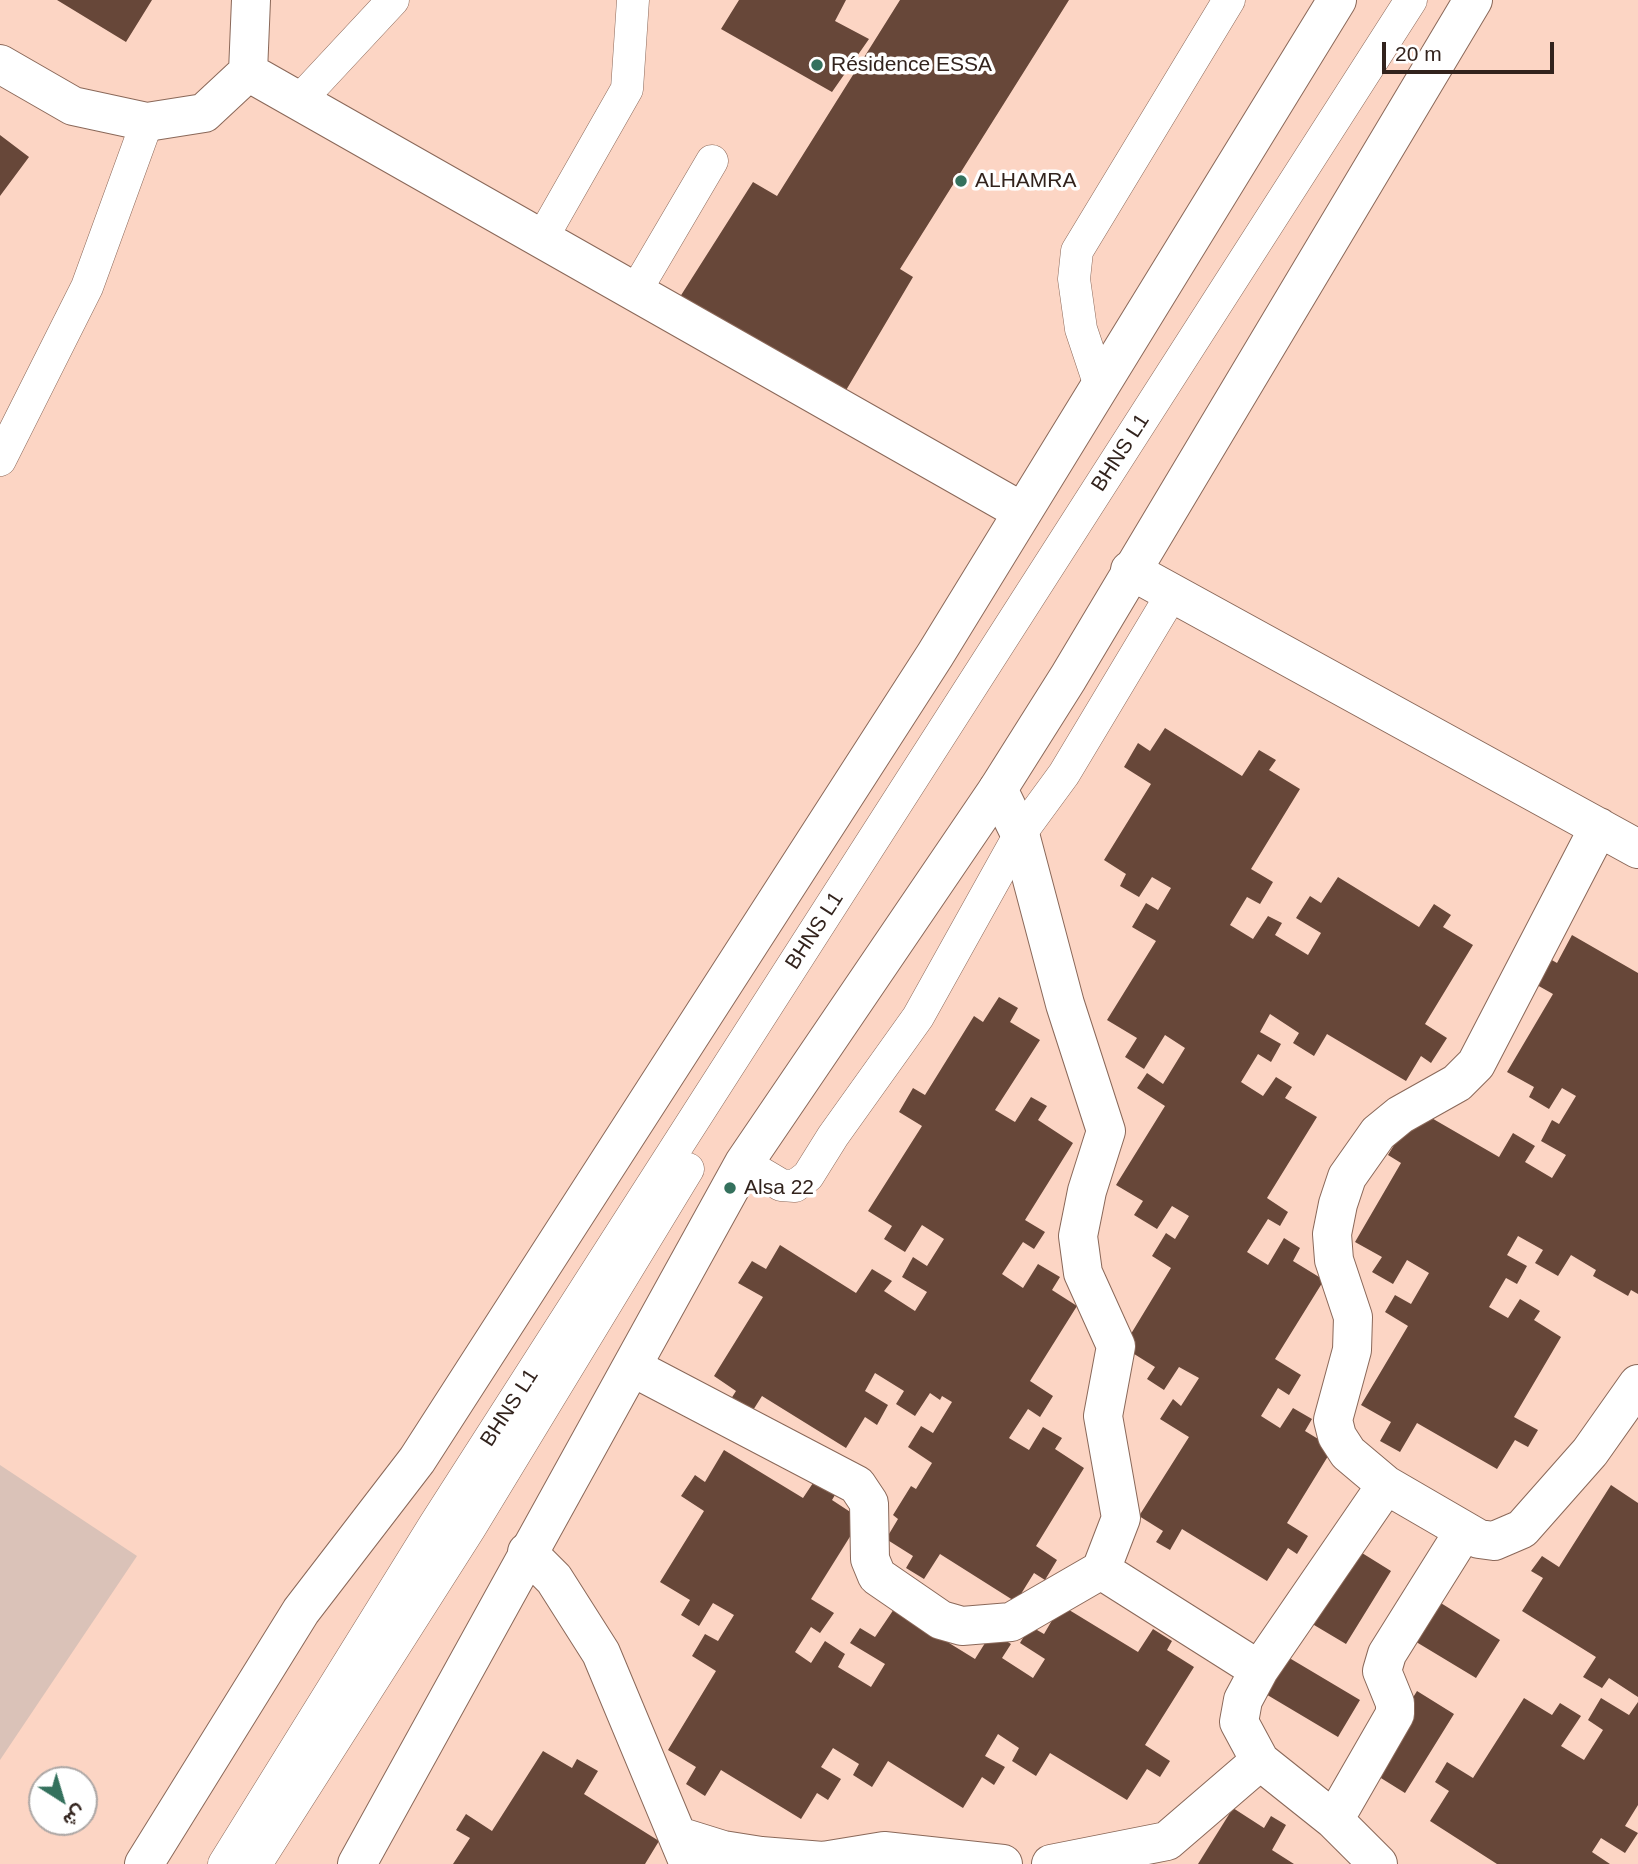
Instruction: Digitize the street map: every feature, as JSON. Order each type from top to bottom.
[{"type":"street","points":[[0,64],[74,106],[147,122],[204,113],[248,72],[251,0]]},
{"type":"street","points":[[144,1864],[301,1611],[432,1437],[935,655],[1021,511],[1101,389],[1337,0]]},
{"type":"street","points":[[360,1863],[527,1552],[744,1163],[998,789],[1068,678],[1129,570],[1473,0]]},
{"type":"street","points":[[248,72],[1021,511]]},
{"type":"street","points":[[1129,570],[1638,849]]},
{"type":"street","points":[[632,1367],[857,1485],[869,1503],[870,1559],[877,1576],[941,1620],[962,1626],[1011,1622],[1101,1570],[1121,1518],[1103,1416],[1116,1346],[1083,1273],[1078,1236],[1087,1191],[1106,1131],[1065,1004],[1020,834],[998,789]]},
{"type":"street","points":[[1599,827],[1476,1064],[1457,1083],[1400,1115],[1378,1133],[1347,1177],[1332,1234],[1334,1260],[1353,1317],[1352,1350],[1334,1420],[1337,1436],[1348,1453],[1386,1485],[1479,1539],[1494,1541],[1522,1529],[1635,1397]]},
{"type":"street","points":[[1378,1864],[1334,1820],[1260,1761],[1240,1722],[1244,1700],[1259,1670],[1386,1485]]},
{"type":"street","points":[[1334,1820],[1395,1714],[1395,1703],[1381,1671],[1387,1654],[1464,1531]]},
{"type":"street","points":[[527,1552],[555,1579],[601,1653],[684,1850],[723,1850],[823,1861],[884,1851],[1003,1864]]},
{"type":"street","points":[[1101,1570],[1259,1670]]},
{"type":"street","points":[[1051,1864],[1167,1841],[1260,1761]]},
{"type":"lane","points":[[298,102],[393,0]]},
{"type":"lane","points":[[541,240],[627,89],[633,0]]},
{"type":"lane","points":[[1101,389],[1082,329],[1074,279],[1077,251],[1229,0]]},
{"type":"lane","name":"BHNS L1","points":[[224,1864],[443,1512],[1412,0]]},
{"type":"lane","name":"BHNS L1","points":[[256,1864],[470,1528],[800,985],[1429,0]]},
{"type":"lane","points":[[0,460],[88,287],[147,122]]},
{"type":"lane","points":[[635,292],[712,161]]},
{"type":"lane","points":[[744,1163],[781,1185],[795,1186],[808,1176],[918,1017],[1020,834],[1064,774],[1172,594]]},
{"type":"shaded area","points":[[0,1465],[137,1556],[0,1760]]},
{"type":"building","points":[[57,0],[152,0],[126,42]]},
{"type":"building","name":"Résidence ESSA","points":[[739,0],[846,0],[835,21],[869,39],[832,92],[721,29]]},
{"type":"building","points":[[900,0],[1069,0],[900,269],[913,277],[845,392],[678,300],[753,182],[777,196]]},
{"type":"building","points":[[0,135],[29,157],[0,196]]},
{"type":"building","points":[[1165,728],[1242,776],[1259,750],[1276,760],[1269,770],[1300,789],[1251,869],[1273,882],[1260,904],[1247,897],[1230,925],[1253,939],[1268,916],[1282,923],[1275,935],[1308,955],[1321,933],[1296,918],[1310,896],[1321,903],[1338,877],[1419,927],[1434,904],[1451,915],[1443,927],[1473,945],[1425,1024],[1447,1038],[1431,1063],[1421,1056],[1406,1081],[1327,1034],[1314,1056],[1293,1043],[1299,1033],[1270,1014],[1260,1032],[1281,1044],[1271,1062],[1258,1054],[1241,1082],[1263,1096],[1276,1077],[1292,1087],[1285,1098],[1317,1117],[1267,1198],[1288,1212],[1280,1226],[1268,1219],[1247,1252],[1268,1265],[1284,1238],[1300,1248],[1293,1261],[1324,1280],[1275,1359],[1301,1375],[1289,1395],[1278,1388],[1261,1416],[1280,1428],[1293,1408],[1312,1419],[1305,1431],[1333,1448],[1287,1523],[1308,1536],[1297,1554],[1288,1548],[1267,1581],[1182,1529],[1170,1550],[1156,1542],[1163,1531],[1139,1516],[1189,1437],[1160,1419],[1173,1399],[1181,1406],[1199,1378],[1179,1367],[1164,1390],[1147,1379],[1155,1367],[1123,1347],[1171,1268],[1152,1256],[1166,1233],[1175,1239],[1189,1216],[1172,1206],[1157,1229],[1134,1215],[1143,1201],[1116,1185],[1165,1106],[1137,1088],[1147,1073],[1163,1084],[1185,1048],[1165,1035],[1144,1069],[1125,1057],[1137,1038],[1107,1020],[1156,941],[1132,927],[1146,903],[1158,910],[1171,888],[1152,877],[1139,897],[1120,886],[1126,874],[1104,860],[1151,784],[1124,767],[1138,743],[1150,751]]},
{"type":"building","points":[[1572,935],[1638,973],[1638,1294],[1631,1290],[1628,1296],[1593,1276],[1596,1270],[1571,1255],[1558,1276],[1535,1263],[1543,1250],[1518,1236],[1507,1255],[1527,1266],[1517,1284],[1506,1278],[1489,1307],[1508,1318],[1520,1299],[1540,1311],[1534,1320],[1561,1337],[1514,1417],[1538,1430],[1528,1447],[1515,1440],[1497,1469],[1417,1423],[1400,1452],[1380,1441],[1391,1422],[1361,1405],[1408,1326],[1385,1312],[1395,1295],[1411,1304],[1429,1273],[1407,1260],[1393,1284],[1372,1272],[1382,1257],[1355,1242],[1401,1163],[1388,1155],[1416,1109],[1499,1157],[1513,1133],[1535,1146],[1525,1162],[1552,1178],[1566,1155],[1541,1141],[1552,1120],[1559,1124],[1576,1096],[1562,1088],[1549,1109],[1529,1097],[1534,1087],[1507,1072],[1553,994],[1528,980],[1543,955],[1557,963]]},
{"type":"building","points":[[999,997],[1018,1008],[1010,1022],[1040,1040],[995,1110],[1015,1122],[1031,1097],[1047,1106],[1038,1120],[1073,1143],[1025,1220],[1045,1232],[1034,1249],[1023,1242],[1002,1274],[1023,1288],[1038,1264],[1060,1277],[1052,1290],[1077,1306],[1030,1381],[1053,1396],[1040,1417],[1028,1409],[1009,1438],[1029,1450],[1043,1427],[1062,1438],[1055,1449],[1084,1468],[1036,1546],[1057,1560],[1045,1580],[1034,1573],[1016,1602],[940,1554],[924,1579],[906,1568],[913,1556],[886,1539],[898,1519],[893,1515],[911,1486],[916,1489],[932,1463],[908,1447],[921,1426],[933,1433],[952,1402],[942,1396],[940,1400],[930,1393],[915,1416],[896,1404],[904,1391],[875,1373],[865,1391],[888,1405],[877,1425],[865,1417],[846,1448],[762,1396],[750,1415],[729,1402],[736,1391],[714,1376],[763,1297],[738,1283],[752,1261],[766,1269],[780,1245],[856,1293],[872,1269],[892,1281],[884,1291],[915,1311],[927,1292],[902,1277],[913,1257],[927,1266],[944,1239],[922,1225],[905,1252],[884,1239],[892,1226],[868,1211],[922,1126],[899,1112],[913,1088],[925,1095],[974,1016],[983,1022]]},
{"type":"building","points":[[724,1450],[803,1498],[817,1477],[838,1490],[832,1500],[861,1519],[811,1599],[834,1613],[820,1633],[811,1627],[795,1652],[811,1663],[825,1641],[845,1654],[838,1667],[871,1687],[885,1664],[850,1643],[860,1628],[875,1637],[894,1609],[975,1659],[992,1632],[1011,1644],[1002,1658],[1033,1678],[1045,1659],[1020,1643],[1030,1626],[1044,1634],[1061,1605],[1138,1652],[1153,1629],[1172,1641],[1167,1650],[1194,1667],[1145,1745],[1170,1761],[1160,1777],[1147,1769],[1127,1800],[1050,1753],[1036,1776],[1012,1761],[1019,1748],[998,1734],[985,1756],[1005,1767],[994,1785],[982,1777],[963,1808],[888,1761],[872,1787],[853,1775],[859,1764],[833,1748],[821,1767],[841,1779],[828,1800],[817,1793],[801,1819],[721,1770],[705,1796],[686,1784],[696,1767],[668,1750],[716,1671],[692,1656],[705,1634],[718,1641],[734,1615],[713,1603],[699,1626],[681,1615],[690,1600],[660,1582],[704,1511],[681,1496],[695,1475],[705,1482]]},
{"type":"building","points":[[1611,1485],[1638,1503],[1638,1697],[1609,1678],[1602,1688],[1583,1677],[1596,1657],[1522,1611],[1543,1578],[1531,1571],[1542,1556],[1559,1567]]},
{"type":"building","points":[[1354,1548],[1391,1571],[1346,1644],[1309,1622]]},
{"type":"building","points":[[1428,1595],[1500,1640],[1476,1678],[1403,1634]]},
{"type":"building","points":[[1286,1656],[1360,1700],[1338,1737],[1264,1693]]},
{"type":"building","points":[[1417,1691],[1454,1714],[1405,1793],[1368,1770]]},
{"type":"building","points":[[1524,1698],[1552,1715],[1560,1703],[1581,1716],[1561,1746],[1584,1760],[1603,1730],[1588,1720],[1601,1698],[1629,1715],[1638,1702],[1638,1805],[1625,1826],[1638,1833],[1625,1853],[1601,1838],[1592,1852],[1610,1864],[1497,1864],[1430,1821],[1449,1791],[1435,1782],[1447,1762],[1473,1778]]},
{"type":"building","points":[[543,1751],[572,1768],[577,1759],[598,1771],[584,1794],[659,1841],[645,1864],[453,1864],[470,1838],[456,1830],[466,1814],[492,1831]]},
{"type":"building","points":[[1233,1808],[1264,1828],[1271,1816],[1286,1825],[1272,1850],[1294,1864],[1198,1864]]},
{"type":"place","name":"Résidence ESSA","points":[[817,65]]},
{"type":"place","name":"ALHAMRA","points":[[961,181]]},
{"type":"place","name":"Alsa 22","points":[[730,1188]]}]
